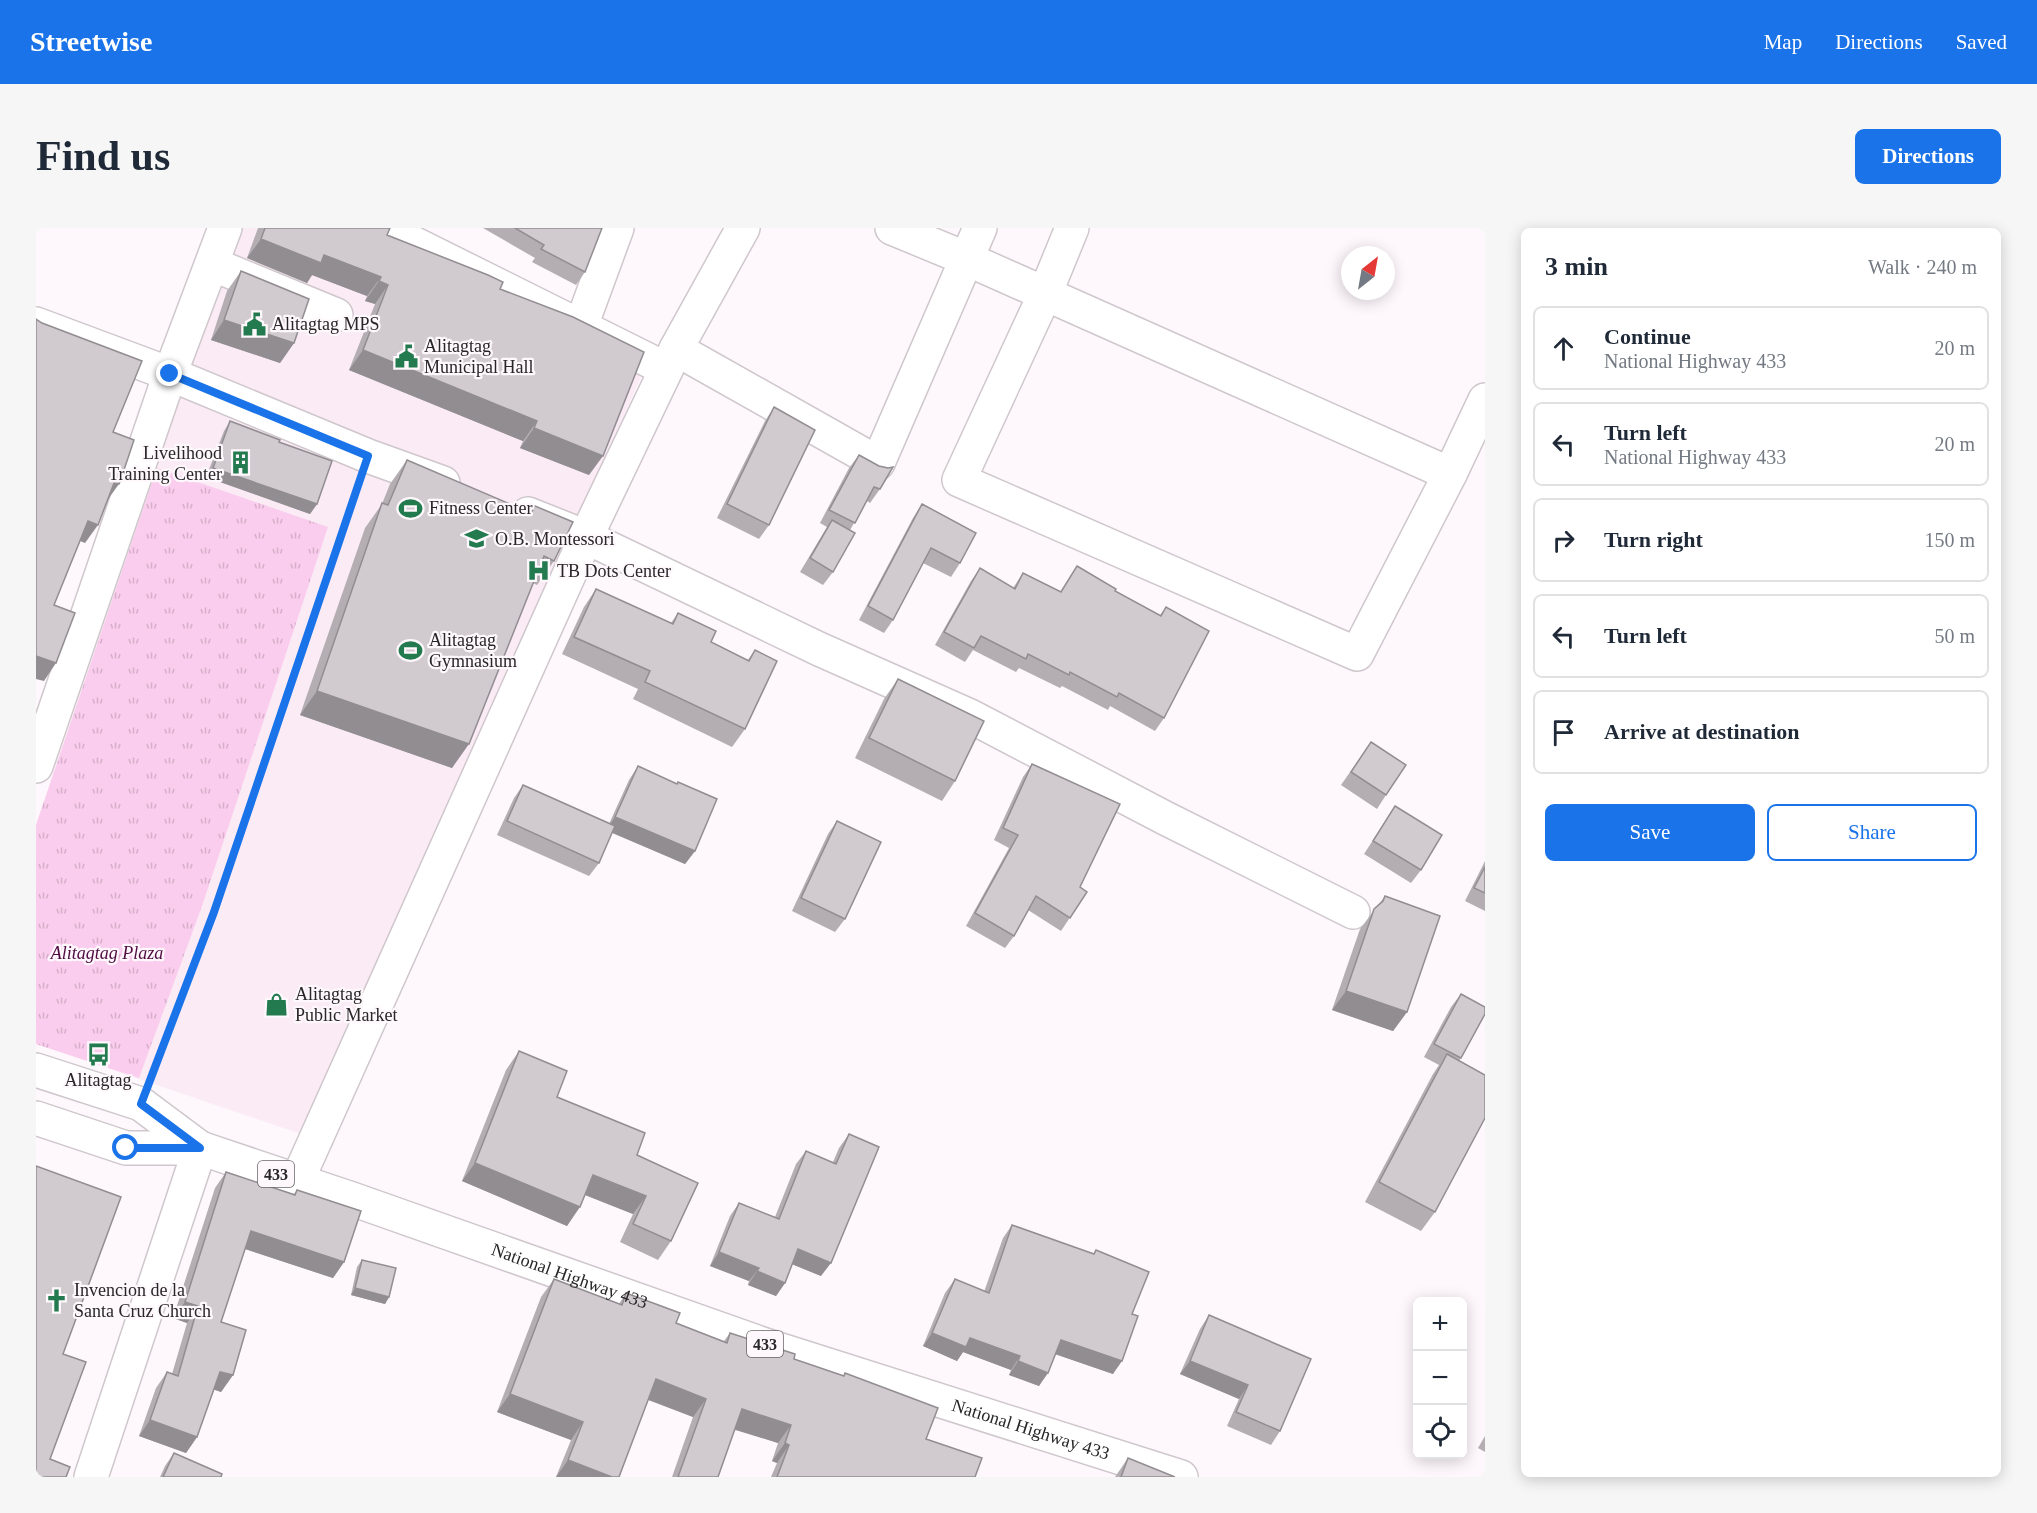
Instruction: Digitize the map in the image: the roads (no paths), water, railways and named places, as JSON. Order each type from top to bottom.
[{"type":"street","points":[[36,766],[170,374],[225,228]]},
{"type":"street","points":[[383,228],[581,326],[671,359],[878,463],[980,228]]},
{"type":"street","points":[[581,326],[617,228]]},
{"type":"street","points":[[297,1181],[586,537],[671,359],[743,228]]},
{"type":"street","points":[[892,228],[967,259],[1450,474]]},
{"type":"street","points":[[1071,228],[1045,294],[959,480],[1357,654],[1450,474],[1485,400]]},
{"type":"street","points":[[212,264],[336,315]]},
{"type":"street","points":[[36,324],[170,374],[368,456],[586,537],[819,649],[970,716],[1164,818],[1353,912]]},
{"type":"street","name":"National Highway 433","points":[[36,1070],[141,1104],[200,1148],[768,1346],[1181,1477]]},
{"type":"street","name":"National Highway 433","points":[[36,1118],[126,1148],[200,1148]]},
{"type":"street","points":[[91,1477],[200,1148]]},
{"type":"place","name":"Alitagtag MPS","points":[[254,324]]},
{"type":"place","name":"Alitagtag Municipal Hall","points":[[406,356]]},
{"type":"place","name":"Livelihood Training Center","points":[[240,463]]},
{"type":"place","name":"Fitness Center","points":[[411,508]]},
{"type":"place","name":"O.B. Montessori","points":[[477,539]]},
{"type":"place","name":"TB Dots Center","points":[[539,571]]},
{"type":"place","name":"Alitagtag Gymnasium","points":[[411,650]]},
{"type":"place","name":"Alitagtag Public Market","points":[[277,1004]]},
{"type":"place","name":"Alitagtag","points":[[98,1054]]},
{"type":"place","name":"Invencion de la Santa Cruz Church","points":[[56,1300]]},
{"type":"park label","name":"Alitagtag Plaza","points":[[107,953]]}]
